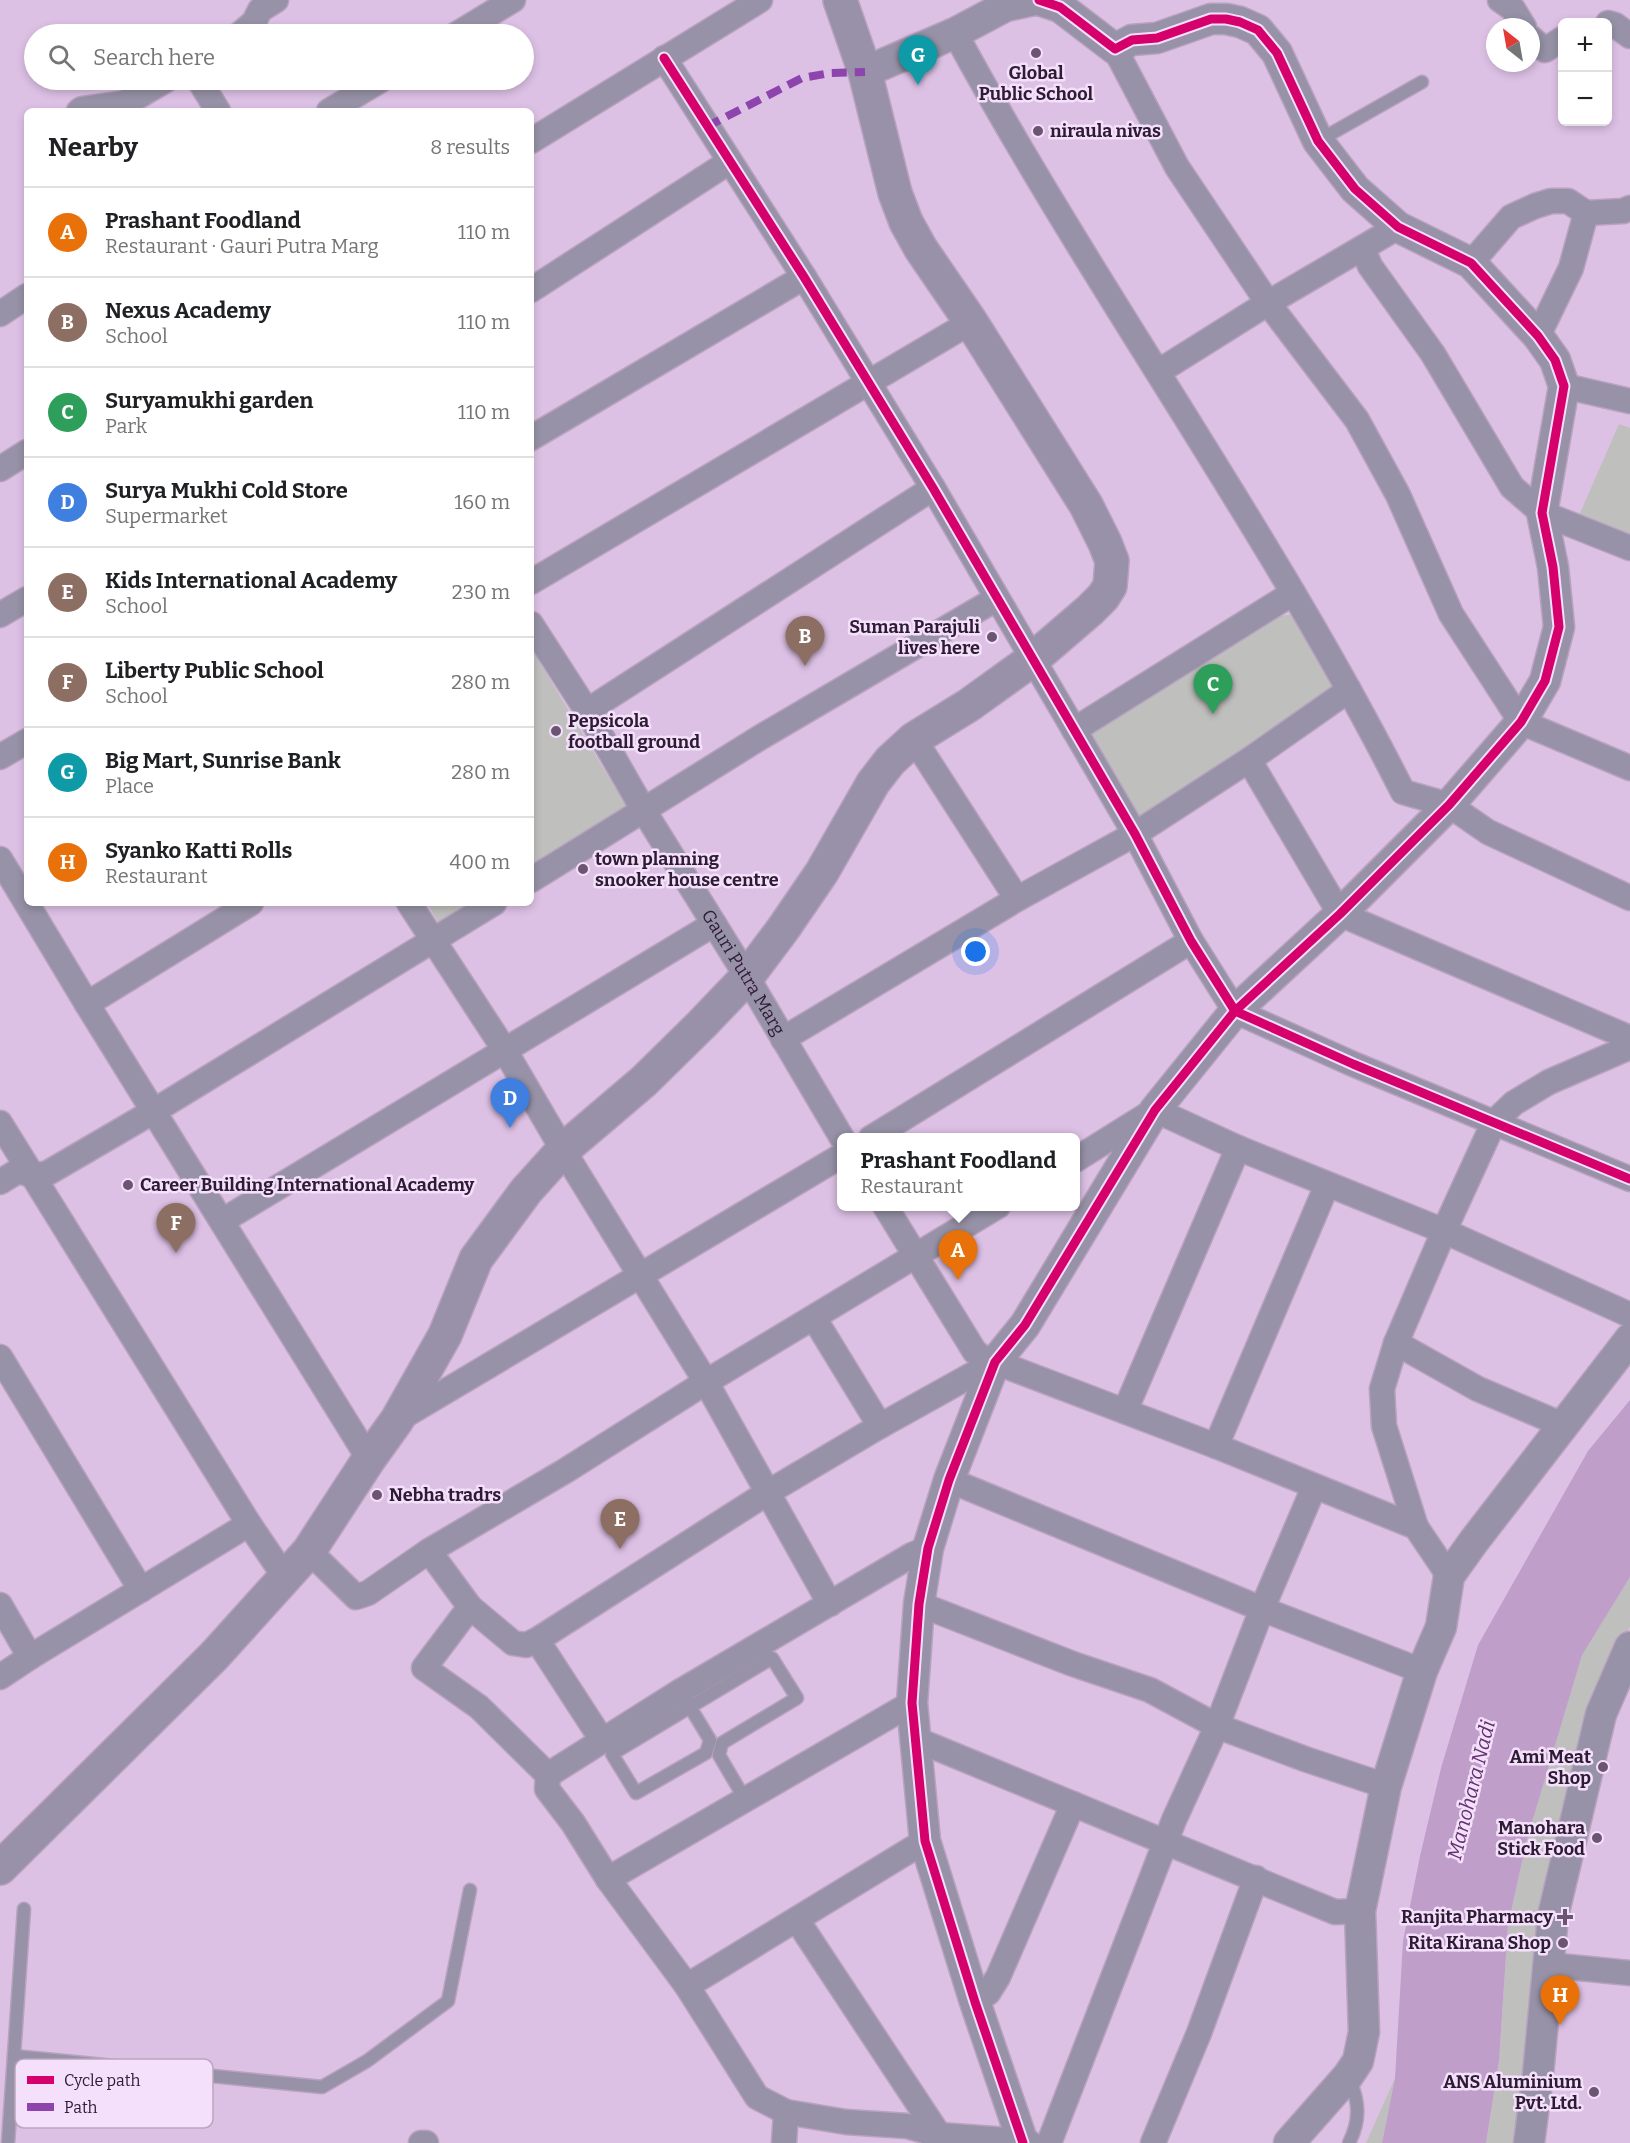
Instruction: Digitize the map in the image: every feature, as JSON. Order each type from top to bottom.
[{"type":"main road","points":[[0,1868],[214,1656],[309,1551],[397,1420],[445,1335],[476,1258],[526,1191],[563,1150],[644,1080],[747,977],[783,930],[822,872],[873,783],[890,761],[914,740],[969,705],[1033,659],[1103,597],[1110,586],[1112,561],[1086,505],[921,249],[906,222],[895,193],[866,72],[840,0]]},
{"type":"street","points":[[473,24],[513,0]]},
{"type":"street","points":[[534,139],[760,0]]},
{"type":"street","points":[[866,72],[955,33],[1006,6],[1034,0]]},
{"type":"street","points":[[1039,0],[1060,7],[1115,49],[1177,167],[1268,303],[1357,420],[1398,495],[1451,614],[1521,722],[1630,768]]},
{"type":"street","points":[[252,24],[264,3]]},
{"type":"street","points":[[1031,2142],[975,2002],[925,1841],[912,1703],[919,1604],[928,1548],[949,1480],[994,1362],[1025,1325],[1155,1110],[1235,1011],[1340,914],[1449,805],[1521,722],[1545,681],[1559,627],[1553,567],[1542,513],[1564,386],[1555,360],[1538,336],[1471,263],[1398,227],[1355,189],[1318,141],[1277,54],[1258,30],[1240,22],[1211,19],[1157,38],[1132,40],[1115,49]]},
{"type":"street","points":[[1612,24],[1630,36]]},
{"type":"street","points":[[955,33],[981,82],[1087,260],[1293,593],[1349,690],[1403,792],[1449,805],[1488,832],[1630,898]]},
{"type":"street","points":[[1540,46],[1545,50],[1558,42]]},
{"type":"street","points":[[664,58],[804,278],[933,488],[1135,834],[1191,941],[1235,1011],[1630,1179]]},
{"type":"street","points":[[89,108],[123,103],[149,90]]},
{"type":"street","points":[[205,90],[216,108]]},
{"type":"street","points":[[334,108],[364,90]]},
{"type":"street","points":[[534,288],[729,162]]},
{"type":"street","points":[[1471,263],[1511,217],[1535,206],[1551,201],[1568,201],[1586,213],[1623,211],[1630,208]]},
{"type":"street","points":[[1538,336],[1571,268],[1586,213]]},
{"type":"street","points":[[1158,372],[1268,303],[1398,227]]},
{"type":"street","points":[[1363,249],[1370,266],[1433,354],[1512,487],[1542,513],[1630,548]]},
{"type":"street","points":[[534,436],[804,278]]},
{"type":"street","points":[[0,314],[24,298]]},
{"type":"street","points":[[534,580],[970,322]]},
{"type":"street","points":[[1564,386],[1630,401]]},
{"type":"street","points":[[0,469],[24,454]]},
{"type":"street","points":[[587,711],[933,488]]},
{"type":"street","points":[[1074,730],[1293,593]]},
{"type":"street","points":[[534,878],[761,737],[996,599]]},
{"type":"street","points":[[0,615],[24,600]]},
{"type":"street","name":"Gauri Putra Marg","points":[[534,629],[587,711],[644,811],[747,977],[840,1133]]},
{"type":"street","points":[[783,1039],[1017,899],[1135,834],[1249,760],[1349,690]]},
{"type":"street","points":[[914,740],[1017,899]]},
{"type":"street","points":[[0,757],[24,743]]},
{"type":"street","points":[[1249,760],[1340,914],[1630,1038]]},
{"type":"street","points":[[0,859],[24,896]]},
{"type":"street","points":[[30,906],[87,1004],[369,1459]]},
{"type":"street","points":[[87,1004],[246,906]]},
{"type":"street","points":[[411,906],[504,1049],[563,1150],[706,1382],[830,1604]]},
{"type":"street","points":[[0,1182],[18,1171],[32,1175],[46,1174],[154,1111],[489,906]]},
{"type":"street","points":[[222,1221],[714,924]]},
{"type":"street","points":[[878,1133],[1191,941]]},
{"type":"street","points":[[1449,1576],[1416,1527],[1384,1426],[1382,1389],[1396,1342],[1494,1122],[1514,1103],[1549,1082],[1630,1047]]},
{"type":"street","points":[[1155,1110],[1238,1148],[1444,1231],[1630,1315]]},
{"type":"street","points":[[1080,1157],[1155,1110]]},
{"type":"street","points":[[0,1124],[249,1524],[285,1577]]},
{"type":"street","points":[[1125,1412],[1238,1148]]},
{"type":"street","points":[[397,1420],[837,1158]]},
{"type":"street","points":[[1216,1446],[1327,1185]]},
{"type":"street","points":[[888,1211],[972,1348],[982,1357],[1216,1446],[1416,1527]]},
{"type":"street","points":[[309,1551],[356,1597],[368,1593],[429,1551],[565,1471],[706,1382],[990,1211]]},
{"type":"street","points":[[814,1318],[879,1426]]},
{"type":"street","points":[[1289,2143],[1348,2076],[1358,2061],[1364,2032],[1360,1911],[1386,1786],[1422,1671],[1441,1627],[1449,1576],[1630,1339]]},
{"type":"street","points":[[1396,1342],[1479,1389],[1563,1425]]},
{"type":"street","points":[[0,1357],[141,1590]]},
{"type":"street","points":[[429,1551],[470,1607],[513,1643],[526,1645],[767,1493],[879,1426],[994,1362]]},
{"type":"street","points":[[949,1480],[1262,1609],[1422,1671]]},
{"type":"street","points":[[1031,2142],[1110,1982],[1174,1820],[1217,1726],[1262,1609],[1314,1487]]},
{"type":"street","points":[[0,1677],[249,1524]]},
{"type":"street","points":[[548,1775],[602,1740],[686,1699],[830,1604],[912,1555],[928,1548]]},
{"type":"street","points":[[919,1604],[1072,1664],[1150,1690],[1217,1726],[1386,1786]]},
{"type":"street","points":[[0,1605],[30,1657]]},
{"type":"street","points":[[470,1607],[424,1668],[479,1707],[548,1775],[547,1789],[573,1823],[608,1880],[687,1986],[757,2097],[786,2112],[846,2122],[908,2126],[939,2135],[1031,2142]]},
{"type":"street","points":[[537,1640],[602,1740]]},
{"type":"street","points":[[1528,2143],[1538,2074],[1553,1916],[1601,1714],[1624,1677],[1630,1647]]},
{"type":"street","points":[[608,1880],[912,1703]]},
{"type":"street","points":[[915,1739],[1335,1912],[1360,1911]]},
{"type":"street","points":[[975,2002],[988,1993],[998,1977],[1073,1804]]},
{"type":"street","points":[[687,1986],[925,1841]]},
{"type":"street","points":[[1153,2143],[1199,2033],[1256,1878]]},
{"type":"street","points":[[797,1920],[939,2135]]},
{"type":"street","points":[[1550,1965],[1630,1973]]},
{"type":"street","points":[[784,2143],[786,2112]]},
{"type":"street","points":[[421,2143],[426,2143]]},
{"type":"lane","points":[[1318,141],[1422,82]]},
{"type":"lane","points":[[772,1658],[797,1698],[636,1793],[612,1754],[686,1699],[772,1658]]},
{"type":"lane","points":[[686,1699],[746,1801]]},
{"type":"lane","points":[[213,2075],[322,2086],[367,2061],[448,2001],[470,1890]]},
{"type":"lane","points":[[8,2143],[24,1910]]},
{"type":"lane","points":[[14,2056],[45,2059]]},
{"type":"lane","points":[[1348,2076],[1357,2097],[1357,2115],[1349,2143]]},
{"type":"shaded area","points":[[1619,424],[1630,428],[1630,543],[1577,520]]},
{"type":"shaded area","points":[[1295,614],[1337,693],[1143,817],[1129,817],[1088,734],[1280,616]]},
{"type":"shaded area","name":"Pepsicola football ground","points":[[534,653],[631,814],[534,873]]},
{"type":"shaded area","points":[[429,906],[480,906],[442,929]]},
{"type":"shaded area","points":[[1630,1577],[1630,1627],[1602,1677],[1546,1882],[1534,1945],[1532,2012],[1519,2143],[1486,2143],[1499,2061],[1508,1925],[1527,1839],[1582,1654]]},
{"type":"shaded area","points":[[1395,2078],[1382,2143],[1366,2143]]},
{"type":"water","name":"Manohara Nadi","points":[[1630,1400],[1630,1577],[1582,1655],[1527,1839],[1508,1925],[1499,2061],[1486,2143],[1382,2143],[1395,2078],[1403,1941],[1441,1768],[1478,1645],[1588,1451]]},
{"type":"marked path","points":[[706,127],[802,78],[830,73],[865,72]]},
{"type":"cycle path","points":[[1023,2143],[975,2002],[925,1841],[912,1703],[919,1604],[928,1548],[949,1480],[995,1362],[1025,1325],[1155,1110],[1235,1011],[1340,914],[1449,805],[1521,722],[1545,681],[1559,627],[1553,567],[1542,513],[1564,386],[1555,360],[1538,336],[1471,263],[1398,227],[1355,189],[1318,141],[1277,53],[1258,30],[1240,22],[1211,19],[1157,38],[1132,40],[1115,49],[1060,7],[1039,0]]},
{"type":"cycle path","points":[[664,58],[804,277],[933,488],[1135,834],[1191,941],[1235,1011],[1353,1064],[1630,1179]]},
{"type":"place","name":"Global Public School","points":[[1036,53]]},
{"type":"place","name":"Big Mart, Sunrise Bank","points":[[918,85]]},
{"type":"place","name":"niraula nivas","points":[[1038,131]]},
{"type":"place","name":"Suman Parajuli lives here","points":[[992,637]]},
{"type":"place","name":"Nexus Academy","points":[[805,666]]},
{"type":"place","name":"Suryamukhi garden","points":[[1213,714]]},
{"type":"place","name":"Pepsicola football ground","points":[[556,731]]},
{"type":"place","name":"town planning snooker house centre","points":[[583,869]]},
{"type":"place","name":"Surya Mukhi Cold Store","points":[[510,1128]]},
{"type":"place","name":"Career Building International Academy","points":[[128,1185]]},
{"type":"place","name":"Liberty Public School","points":[[176,1253]]},
{"type":"place","name":"Prashant Foodland","points":[[958,1280]]},
{"type":"place","name":"Nebha tradrs","points":[[377,1495]]},
{"type":"place","name":"Kids International Academy","points":[[620,1549]]},
{"type":"place","name":"Ami Meat Shop","points":[[1603,1767]]},
{"type":"place","name":"Manohara Stick Food","points":[[1597,1838]]},
{"type":"place","name":"Ranjita Pharmacy","points":[[1565,1917]]},
{"type":"place","name":"Rita Kirana Shop","points":[[1563,1943]]},
{"type":"place","name":"Syanko Katti Rolls","points":[[1560,2025]]},
{"type":"place","name":"ANS Aluminium Pvt. Ltd.","points":[[1594,2092]]}]
